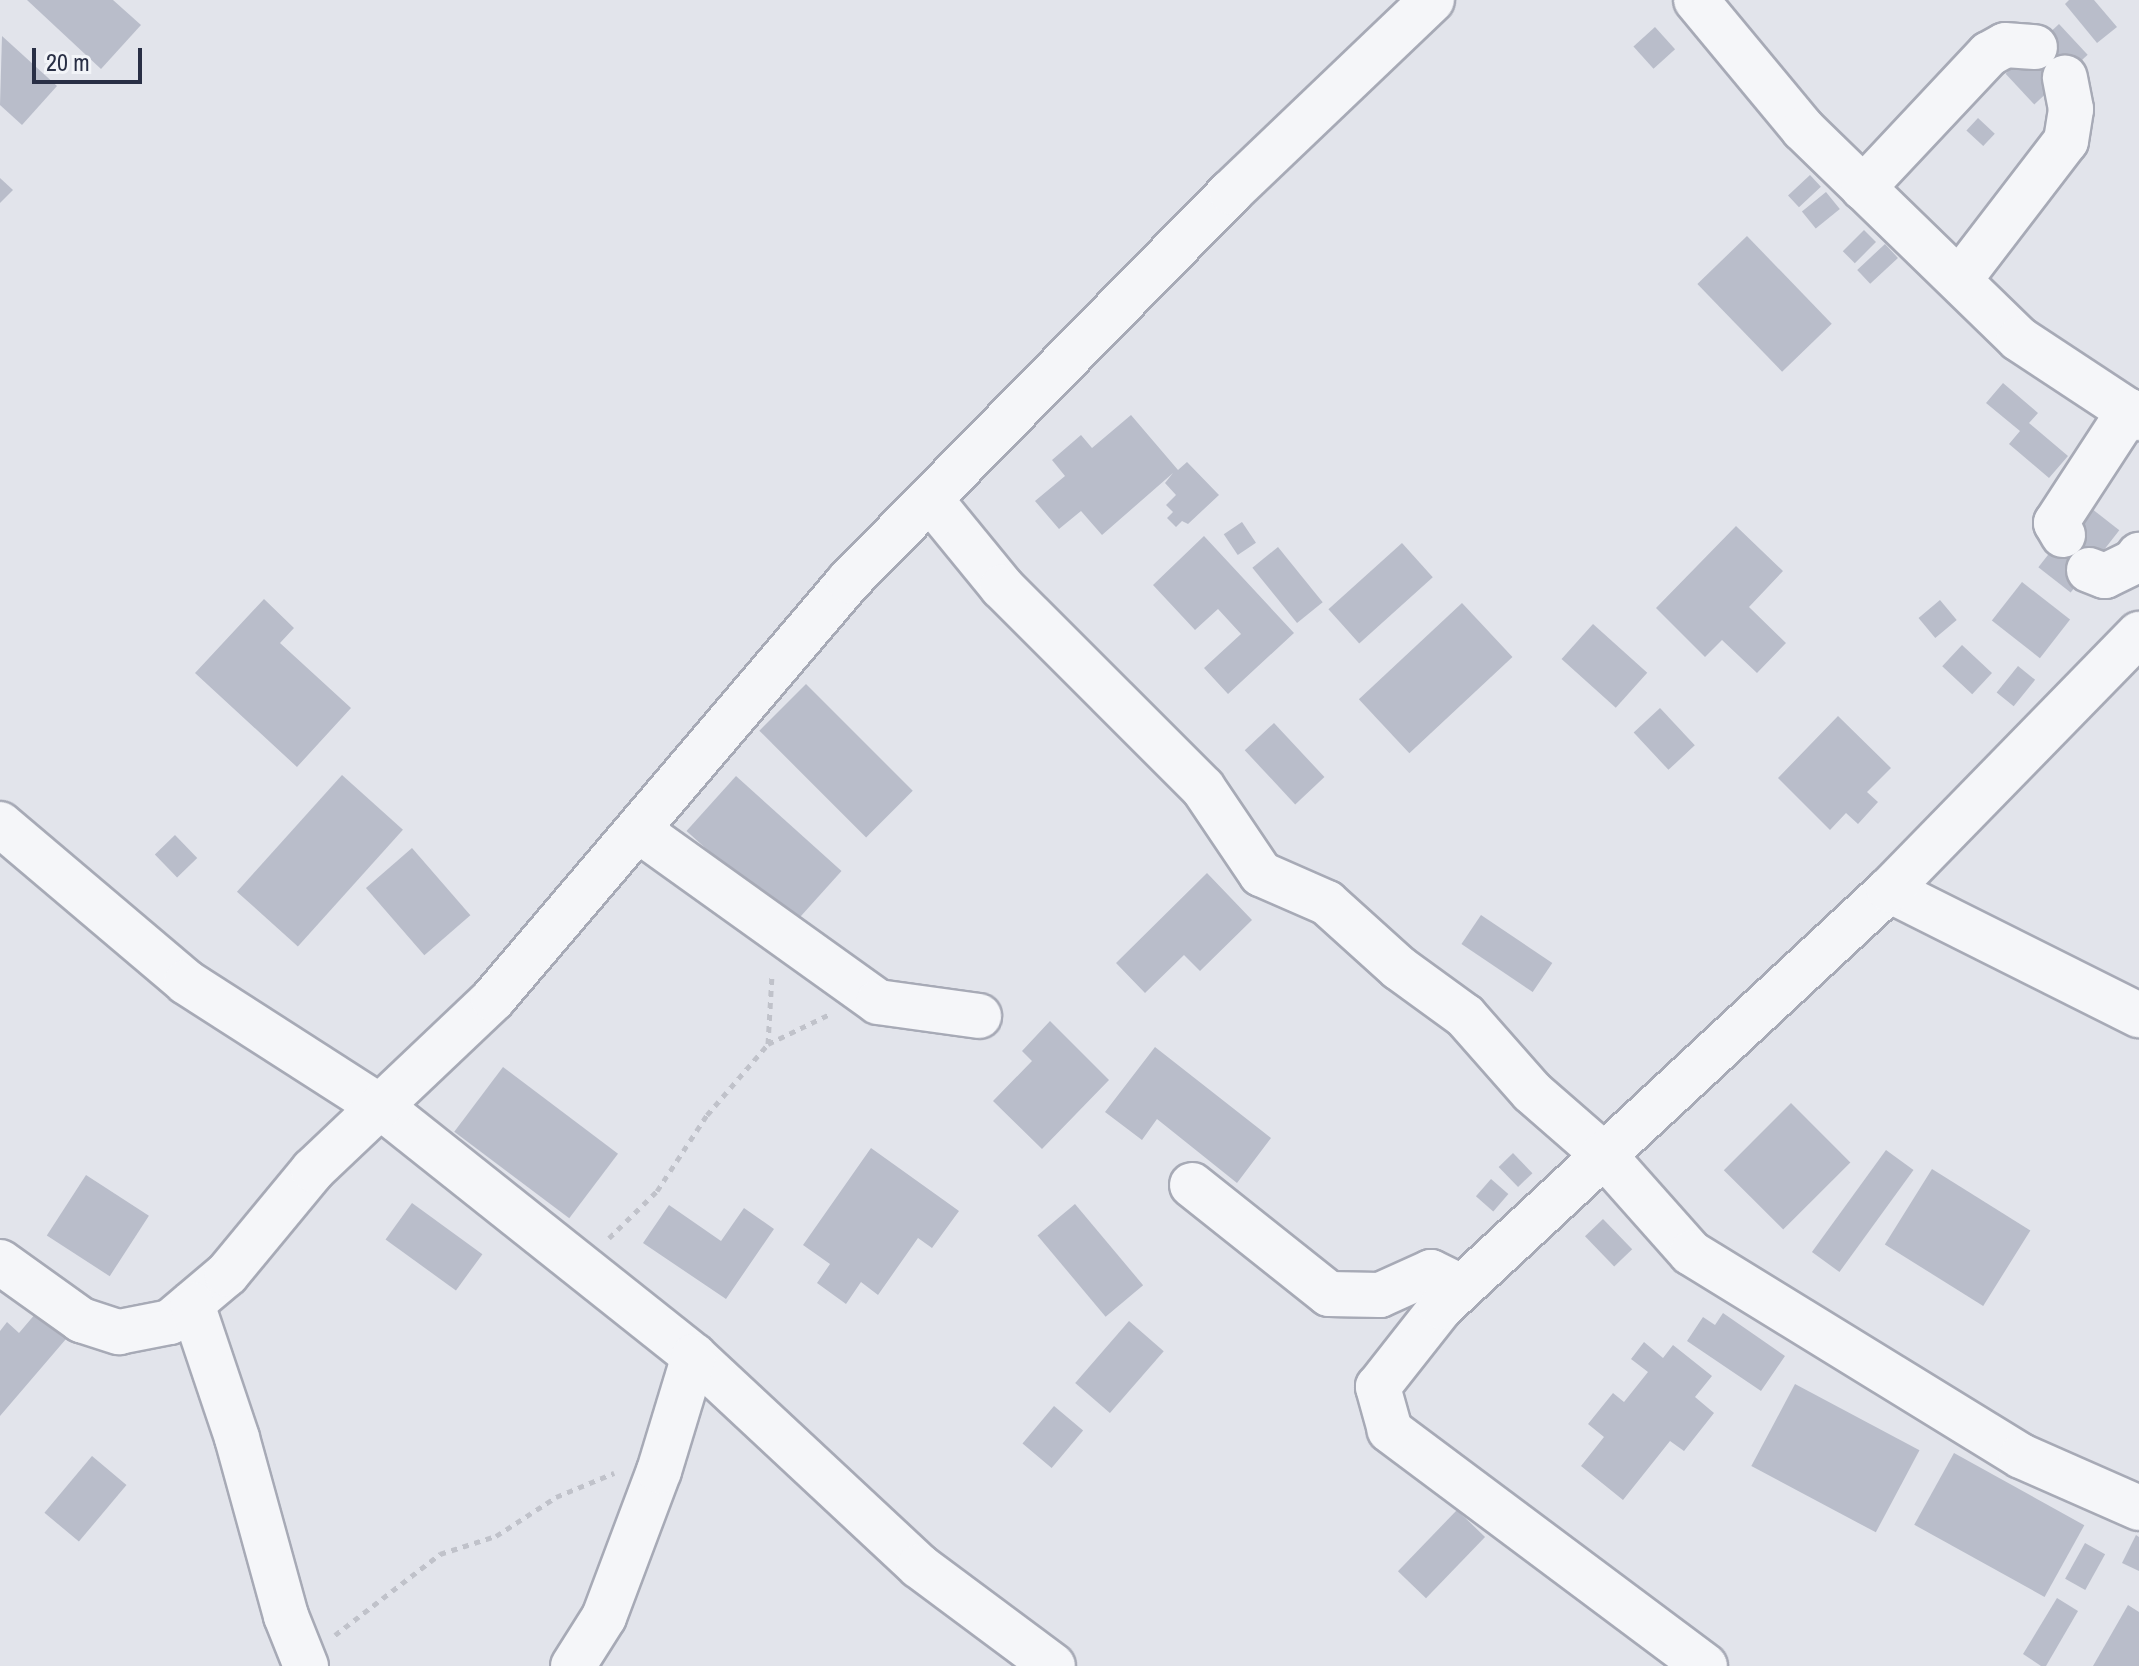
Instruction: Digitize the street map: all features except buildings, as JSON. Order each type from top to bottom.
[{"type":"street","points":[[0,1262],[81,1320],[119,1332],[170,1322],[227,1274],[313,1170],[493,999],[849,581],[1231,192],[1432,0]]},
{"type":"street","points":[[1696,0],[1803,129],[2019,339],[2134,414],[2056,523],[2063,535]]},
{"type":"street","points":[[1863,188],[1989,54],[2005,45],[2035,47]]},
{"type":"street","points":[[1960,279],[2066,141],[2071,109],[2065,78]]},
{"type":"street","points":[[930,499],[1002,587],[1203,788],[1261,874],[1327,903],[1399,968],[1465,1016],[1532,1092],[1603,1154],[1691,1253],[2021,1456],[2139,1508]]},
{"type":"street","points":[[2089,570],[2105,576],[2134,562],[2139,555]]},
{"type":"street","points":[[1705,1666],[1390,1430],[1378,1387],[1441,1307],[1889,890],[2139,634]]},
{"type":"street","points":[[0,824],[186,982],[381,1107],[694,1356],[919,1566],[1053,1666]]},
{"type":"street","points":[[638,830],[878,1002],[979,1016]]},
{"type":"street","points":[[1889,890],[2139,1015]]},
{"type":"street","points":[[1192,1185],[1329,1294],[1380,1295],[1431,1272],[1462,1287]]},
{"type":"street","points":[[192,1304],[237,1438],[286,1616],[304,1661]]},
{"type":"street","points":[[573,1666],[604,1617],[659,1471],[694,1356]]},
{"type":"path","points":[[768,1044],[774,929]]},
{"type":"path","points":[[580,1266],[657,1191],[707,1115],[768,1044],[869,996]]},
{"type":"path","points":[[304,1661],[440,1554],[496,1536],[556,1497],[623,1469]]}]
